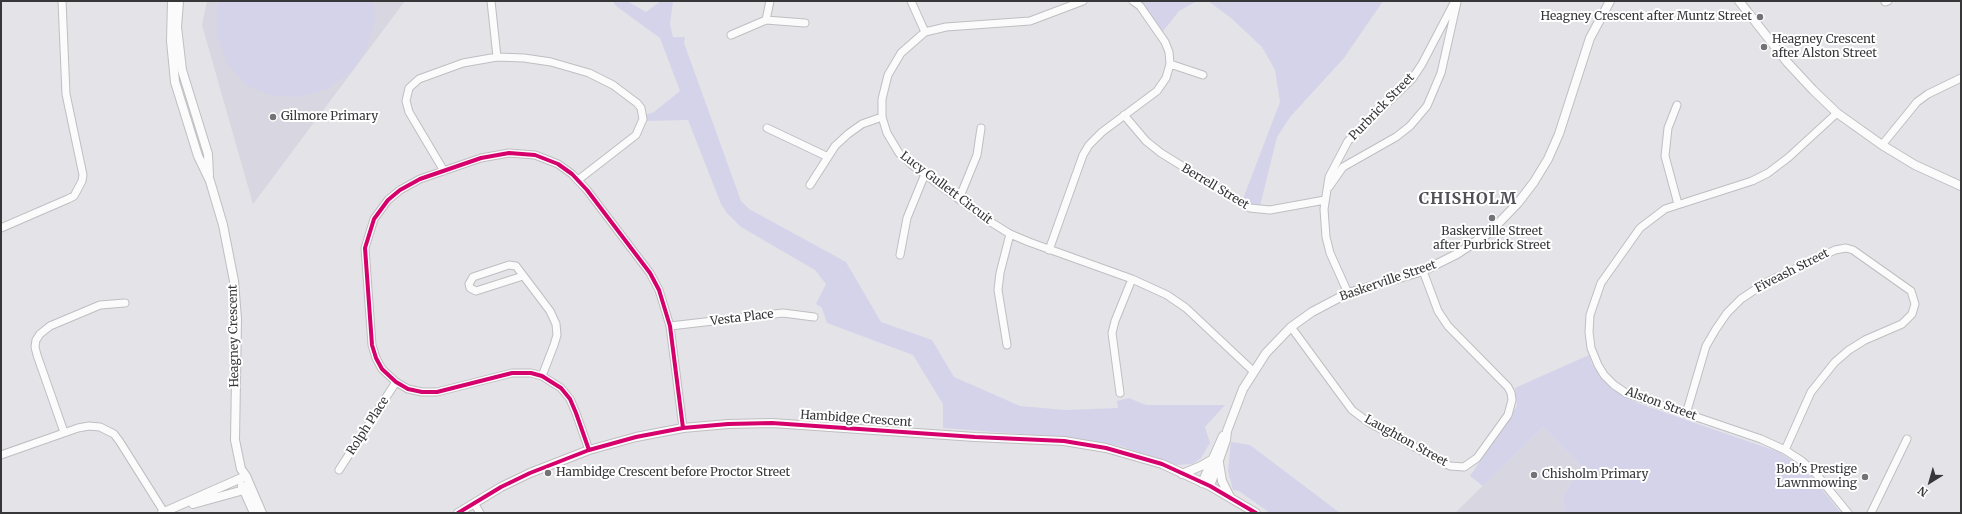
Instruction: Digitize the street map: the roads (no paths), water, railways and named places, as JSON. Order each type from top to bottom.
[{"type":"street","points":[[1,228],[68,199],[80,188],[82,182],[83,175],[66,94],[62,1]]},
{"type":"street","name":"Heagney Crescent","points":[[172,1],[178,70],[178,92],[198,156],[210,181],[227,240],[234,281],[236,319],[235,440],[243,478],[254,513]]},
{"type":"street","name":"Heagney Crescent","points":[[174,27],[179,1]]},
{"type":"street","points":[[491,1],[497,57]]},
{"type":"street","points":[[766,20],[770,1]]},
{"type":"street","points":[[911,1],[925,32]]},
{"type":"street","name":"Lucy Gullett Circuit","points":[[1083,1],[1030,21],[946,27],[925,32],[901,53],[891,70],[884,87],[882,117],[888,136],[900,153],[924,174],[1010,234],[1049,250],[1132,279],[1167,295],[1186,308],[1253,371]]},
{"type":"street","points":[[1049,250],[1083,155],[1089,145],[1102,132],[1161,87],[1166,78],[1170,64],[1169,52],[1165,42],[1140,6],[1133,1]]},
{"type":"street","name":"Purbrick Street","points":[[1325,197],[1333,180],[1343,167],[1396,137],[1410,126],[1427,106],[1441,73],[1456,1]]},
{"type":"street","name":"Purbrick Street","points":[[1348,293],[1329,248],[1324,228],[1325,197],[1332,168],[1348,141],[1412,79],[1422,64],[1456,1]]},
{"type":"street","name":"Baskerville Street","points":[[1206,485],[1243,389],[1253,371],[1266,353],[1291,327],[1312,312],[1348,293],[1422,271],[1457,254],[1490,232],[1518,203],[1534,182],[1548,159],[1559,134],[1590,38],[1610,1]]},
{"type":"street","points":[[1739,1],[1787,62],[1813,90],[1838,113],[1882,145],[1915,165],[1961,186]]},
{"type":"street","points":[[731,35],[766,20],[805,23]]},
{"type":"street","points":[[444,171],[409,112],[406,101],[409,88],[419,79],[446,67],[497,57],[524,58],[551,62],[577,69],[613,86],[637,102],[641,108],[643,119],[636,134],[578,180]]},
{"type":"street","points":[[1170,64],[1203,75]]},
{"type":"street","points":[[1882,145],[1917,102],[1928,94],[1961,78]]},
{"type":"street","points":[[1677,105],[1668,128],[1665,156],[1678,204]]},
{"type":"street","name":"Alston Street","points":[[1838,113],[1789,157],[1768,173],[1752,181],[1678,204],[1658,213],[1640,228],[1601,283],[1594,299],[1590,315],[1589,332],[1591,348],[1598,365],[1604,375],[1614,386],[1626,393],[1761,439],[1785,450],[1802,461],[1817,475],[1848,513]]},
{"type":"street","name":"Berrell Street","points":[[1124,116],[1146,142],[1161,153],[1250,208],[1270,210],[1325,197]]},
{"type":"street","points":[[810,185],[826,156],[848,134],[862,124],[882,117]]},
{"type":"street","points":[[767,128],[826,156]]},
{"type":"street","points":[[959,199],[977,154],[981,128]]},
{"type":"street","points":[[588,450],[570,399],[561,388],[542,376],[531,373],[512,373],[437,392],[415,390],[396,382],[382,369],[376,358],[372,345],[365,263],[366,241],[374,219],[388,200],[406,185],[490,156],[517,153],[535,155],[551,161],[578,180],[650,273],[662,298],[670,326],[683,428]]},
{"type":"street","points":[[900,254],[907,218],[924,174]]},
{"type":"street","points":[[1007,345],[998,290],[1000,273],[1010,234]]},
{"type":"street","name":"Fiveash Street","points":[[1686,414],[1706,346],[1723,318],[1741,299],[1764,283],[1834,250],[1846,248],[1853,250],[1911,291],[1915,304],[1912,314],[1902,324],[1865,340],[1849,350],[1830,367],[1808,396],[1785,450]]},
{"type":"street","points":[[523,276],[476,291],[470,288],[469,284],[473,277],[509,265],[516,266],[550,311],[556,324],[557,335],[542,376]]},
{"type":"street","name":"Laughton Street","points":[[1291,327],[1352,410],[1368,422],[1450,466],[1464,467],[1477,458],[1508,415],[1512,400],[1511,393],[1508,387],[1448,326],[1438,312],[1422,271]]},
{"type":"street","points":[[1120,393],[1112,333],[1114,321],[1132,279]]},
{"type":"street","points":[[64,432],[37,355],[35,346],[36,340],[40,334],[50,326],[100,305],[125,303]]},
{"type":"street","name":"Vesta Place","points":[[670,326],[783,313],[814,317]]},
{"type":"street","name":"Rolph Place","points":[[339,470],[396,382]]},
{"type":"street","name":"Hambidge Crescent","points":[[458,513],[530,473],[588,450],[636,437],[683,428],[728,424],[772,423],[976,438],[1064,441],[1106,448],[1162,464],[1230,497],[1256,513]]},
{"type":"street","points":[[1,454],[64,432],[89,426],[100,427],[114,434],[163,513]]},
{"type":"street","points":[[1871,513],[1907,439]]},
{"type":"street","points":[[1182,474],[1216,460],[1222,481],[1230,497]]},
{"type":"street","points":[[163,513],[243,478]]},
{"type":"street","points":[[163,513],[247,489]]},
{"type":"street","name":"Heagney Crescent","points":[[247,489],[262,513]]},
{"type":"street","points":[[474,503],[480,513]]},
{"type":"place","name":"Heagney Crescent after Muntz Street","points":[[1760,17]]},
{"type":"place","name":"Heagney Crescent after Alston Street","points":[[1764,47]]},
{"type":"place","name":"Gilmore Primary","points":[[273,117]]},
{"type":"place","name":"Baskerville Street after Purbrick Street","points":[[1492,218]]},
{"type":"place","name":"Hambidge Crescent before Proctor Street","points":[[548,473]]},
{"type":"place","name":"Chisholm Primary","points":[[1534,475]]},
{"type":"place","name":"Bob's Prestige Lawnmowing","points":[[1865,477]]},
{"type":"district","name":"CHISHOLM","points":[[1468,199]]}]
